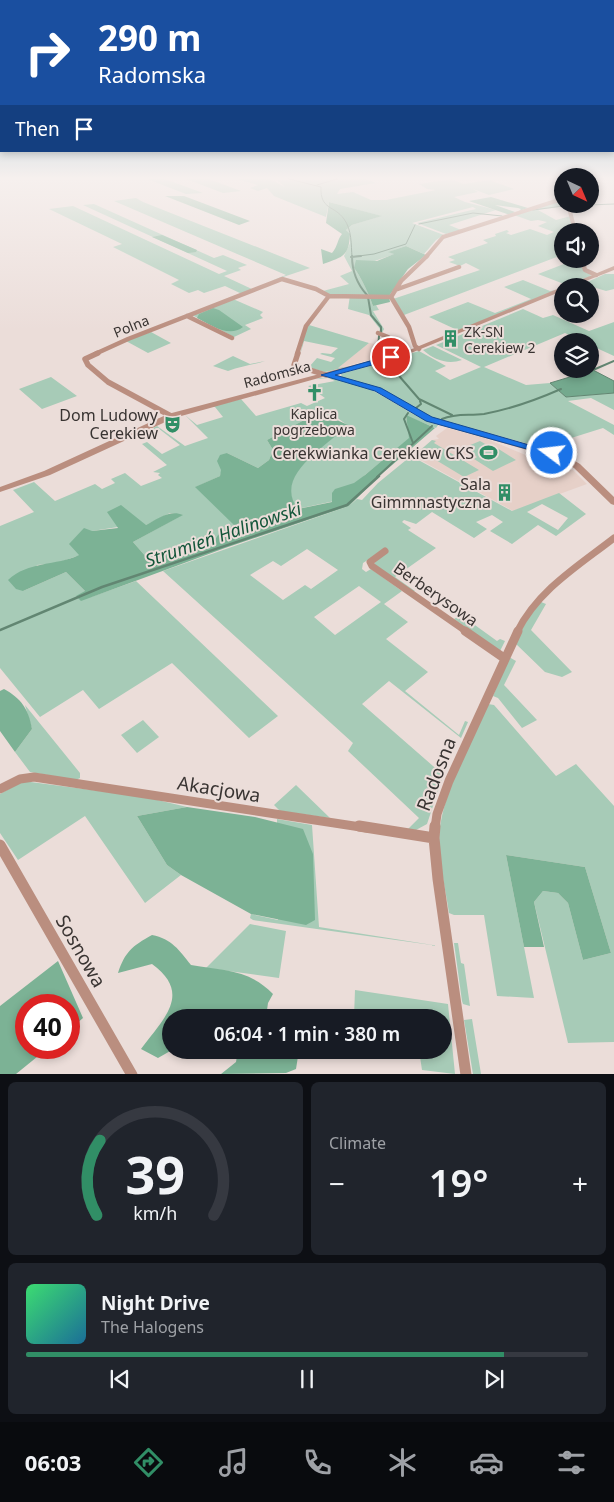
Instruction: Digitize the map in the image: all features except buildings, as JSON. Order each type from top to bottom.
[{"type":"street","points":[[391,297],[410,269],[422,261],[435,242],[443,237],[467,229]]},
{"type":"street","points":[[394,290],[459,267]]},
{"type":"street","points":[[584,268],[596,275]]},
{"type":"street","points":[[589,278],[614,268]]},
{"type":"street","name":"Polna","points":[[171,416],[126,393],[90,369],[84,361],[93,353],[286,279],[316,289],[328,296]]},
{"type":"street","name":"Radomska","points":[[0,490],[46,473],[171,416],[409,352],[554,292]]},
{"type":"street","points":[[391,297],[328,296],[323,307],[306,326],[294,365],[378,390],[429,419],[562,456],[577,466],[614,502]]},
{"type":"street","points":[[391,297],[409,326],[415,346],[419,348]]},
{"type":"street","points":[[187,316],[232,338]]},
{"type":"street","points":[[378,333],[388,337],[409,352]]},
{"type":"street","name":"Radosna","points":[[466,1074],[434,838],[437,814],[441,800],[504,658],[532,606],[548,589],[614,538]]},
{"type":"street","name":"Berberysowa","points":[[385,552],[370,562],[372,566],[504,658]]},
{"type":"street","name":"Akacjowa","points":[[0,789],[20,779],[34,778],[434,838]]},
{"type":"street","name":"Sosnowa","points":[[0,844],[132,1074]]},
{"type":"shaded area","points":[[91,229],[123,229],[219,274],[227,271],[136,229],[150,229],[214,258],[223,255],[247,265],[238,268],[241,270],[224,276],[254,290],[242,294],[225,286],[204,293],[198,290],[189,293],[171,284],[179,280],[113,247],[122,244]]},
{"type":"shaded area","points":[[179,229],[212,229],[310,268],[271,281],[286,275]]},
{"type":"shaded area","points":[[335,229],[347,229],[350,234],[346,252],[340,257],[323,264],[321,249],[332,253],[342,234]]},
{"type":"shaded area","points":[[428,229],[444,235],[436,240],[424,254],[406,246],[389,252],[395,254],[354,268],[365,286],[373,306],[376,305],[379,310],[373,311],[384,329],[382,333],[379,332],[380,329],[369,315],[348,309],[350,295],[330,295],[323,291],[349,284],[340,276],[352,271],[344,256],[350,243],[350,235],[346,230]]},
{"type":"shaded area","points":[[433,229],[461,230],[446,234]]},
{"type":"shaded area","points":[[530,229],[547,235],[554,232],[554,258],[404,315],[393,299],[480,270],[466,263],[460,266],[449,262],[455,260],[448,257],[488,243],[483,240],[496,236],[495,234],[507,230],[509,232],[506,233],[511,235]]},
{"type":"shaded area","points":[[162,235],[197,250],[196,252],[188,253],[152,237]]},
{"type":"shaded area","points":[[406,246],[426,255],[408,269],[389,296],[390,302],[373,306],[365,286],[354,268],[356,260],[377,261],[394,254],[388,252]]},
{"type":"shaded area","points":[[554,268],[586,268],[591,276],[586,278],[554,278],[554,280],[538,274]]},
{"type":"shaded area","points":[[605,274],[614,274],[614,289],[606,291],[599,289],[599,278],[596,278]]},
{"type":"shaded area","points":[[523,280],[554,291],[452,333],[449,332],[455,329],[429,317],[468,302],[495,313],[531,299],[504,287]]},
{"type":"shaded area","points":[[233,299],[263,312],[260,315],[263,318],[245,325],[251,329],[234,337],[192,315]]},
{"type":"shaded area","points":[[213,308],[219,310],[243,327],[238,330],[226,331],[197,318],[199,314]]},
{"type":"shaded area","points":[[523,309],[543,318],[553,315],[554,323],[571,323],[589,331],[614,322],[614,356],[599,349],[599,333],[554,333],[554,338],[484,367],[526,385],[550,383],[566,397],[614,393],[614,410],[591,398],[568,401],[614,425],[614,435],[603,428],[568,439],[549,449],[577,457],[571,458],[558,452],[436,419],[420,412],[385,391],[342,377],[341,374],[419,351],[446,366],[435,371],[450,380],[481,367],[436,345]]},
{"type":"shaded area","points":[[309,325],[369,343],[338,368],[351,366],[325,372],[297,364],[309,367],[317,358],[331,362],[335,358],[320,354],[331,354],[338,348],[304,341],[300,355],[305,331]]},
{"type":"shaded area","points":[[151,332],[171,343],[148,353],[126,341]]},
{"type":"shaded area","points":[[369,343],[375,344],[377,358],[336,369]]},
{"type":"shaded area","points":[[433,346],[462,360],[452,362],[441,361],[423,350]]},
{"type":"shaded area","points":[[233,356],[250,364],[265,361],[228,371],[213,366]]},
{"type":"shaded area","points":[[599,373],[614,381],[614,393],[566,397],[550,383],[567,378],[599,378]]},
{"type":"shaded area","points":[[51,377],[77,396],[42,409],[19,389]]},
{"type":"shaded area","points":[[328,378],[351,381],[438,425],[436,428],[406,416],[410,438],[365,475],[344,499],[297,509],[291,496],[291,484],[297,473],[305,462],[347,425],[339,419],[319,412],[267,440],[273,450],[269,460],[258,468],[227,453],[220,476],[196,487],[235,525],[209,544],[197,548],[176,547],[156,562],[147,558],[133,542],[182,515],[170,513],[146,525],[115,520],[118,527],[92,531],[80,555],[57,563],[37,565],[23,591],[66,572],[91,597],[136,581],[278,716],[249,738],[172,663],[99,709],[83,690],[40,717],[0,668],[0,526],[34,512],[13,490],[34,482],[55,501],[95,484],[102,489],[115,483],[111,479],[125,473],[141,486],[162,478],[158,475],[160,473],[153,472],[167,465],[142,444],[147,442],[162,454],[180,445],[158,428],[149,433],[146,431],[157,426],[185,446],[208,438],[185,415],[197,425],[223,417],[215,407],[210,407],[241,399],[256,416],[301,403],[307,406],[325,398],[308,386],[335,381]]},
{"type":"shaded area","points":[[319,412],[348,425],[306,462],[297,473],[292,484],[292,496],[298,509],[332,502],[332,493],[335,489],[354,483],[409,438],[406,415],[435,428],[377,478],[349,506],[225,548],[81,601],[76,596],[85,591],[66,572],[23,591],[16,589],[8,580],[24,570],[79,555],[69,544],[84,528],[92,531],[118,528],[107,512],[121,505],[146,525],[168,514],[178,513],[183,515],[133,542],[147,558],[156,562],[176,547],[190,544],[197,549],[213,543],[218,535],[234,525],[195,487],[220,476],[221,470],[217,461],[220,455],[227,453],[258,468],[269,460],[273,450],[267,440]]},
{"type":"shaded area","points":[[447,428],[482,437],[545,463],[573,470],[587,484],[513,511],[413,456],[432,440],[439,439],[436,436]]},
{"type":"shaded area","points":[[432,440],[479,470],[464,477],[421,451],[417,453]]},
{"type":"shaded area","name":"Cerekwianka Cerekiew CKS","points":[[480,441],[494,449],[497,448],[516,460],[493,471],[474,459],[477,457],[463,448]]},
{"type":"shaded area","points":[[411,456],[512,511],[559,493],[586,514],[556,536],[538,525],[512,544],[490,531],[503,522],[492,515],[476,522],[487,529],[474,538],[432,512],[416,524],[404,520],[402,522],[411,528],[408,530],[436,548],[395,577],[415,591],[413,592],[374,564],[383,550],[363,563],[362,569],[366,572],[371,569],[402,591],[384,604],[408,622],[386,639],[428,672],[405,691],[459,735],[465,721],[468,722],[461,738],[389,681],[362,704],[441,773],[444,773],[427,824],[416,830],[408,829],[419,818],[348,751],[353,743],[163,571],[349,506],[357,499],[362,500],[378,483]],"holes":[[[542,504],[568,518],[558,530],[527,512]],[[307,549],[338,570],[311,589],[305,585],[283,600],[250,575],[273,561],[281,566]],[[359,586],[381,602],[335,635],[314,617]]]},
{"type":"shaded area","points":[[541,602],[546,604],[531,630],[572,672],[562,677],[545,672],[515,643],[528,618]]},
{"type":"shaded area","points":[[461,615],[497,641],[500,639],[505,641],[500,651],[454,619]]},
{"type":"shaded area","points":[[509,657],[516,661],[504,685],[537,720],[522,728],[498,698],[493,696]]},
{"type":"shaded area","points":[[4,689],[15,696],[23,705],[29,716],[32,729],[15,752],[0,731],[0,691]]},
{"type":"shaded area","points":[[488,704],[494,705],[556,776],[576,764],[614,806],[614,1042],[568,1043],[534,902],[543,891],[558,893],[568,903],[583,960],[611,953],[585,867],[506,855],[534,998],[497,996],[484,915],[454,915],[449,913],[439,844],[441,821],[444,806],[455,776]]},
{"type":"shaded area","points":[[25,705],[80,773],[80,778],[76,780],[30,772],[15,752],[32,729]]},
{"type":"shaded area","points":[[143,720],[159,737],[137,753],[121,735]]},
{"type":"shaded area","points":[[23,781],[145,797],[187,807],[137,816],[167,865],[181,875],[145,903],[85,816],[18,860],[0,833],[0,794]]},
{"type":"shaded area","points":[[296,785],[330,818],[280,811],[274,805]]},
{"type":"shaded area","points":[[187,807],[255,817],[303,829],[313,854],[315,920],[306,925],[251,914],[181,875],[167,865],[137,816]]},
{"type":"shaded area","points":[[277,819],[312,825],[319,927],[439,946],[253,920],[250,918],[251,914],[278,920]]},
{"type":"shaded area","points":[[506,855],[585,867],[611,953],[583,960],[568,903],[558,893],[543,891],[534,902],[544,947],[524,947]]},
{"type":"shaded area","points":[[250,924],[286,931],[279,978],[206,968]]},
{"type":"shaded area","points":[[152,935],[159,937],[170,942],[191,965],[235,972],[255,980],[273,994],[267,1009],[169,1009],[172,996],[171,986],[164,975],[152,964],[118,973],[123,960],[130,950]]},
{"type":"shaded area","points":[[454,943],[458,943],[461,963],[464,964],[470,1006],[463,1004],[462,1001]]},
{"type":"shaded area","points":[[58,961],[72,994],[15,994]]},
{"type":"shaded area","points":[[355,990],[448,1004],[448,1009],[354,1009]]},
{"type":"shaded area","points":[[15,994],[15,1059],[34,1059],[16,1074],[0,1074],[0,1006]]},
{"type":"shaded area","points":[[472,1019],[481,1074],[473,1074],[464,1020]]},
{"type":"shaded area","points":[[162,1021],[162,1056],[158,1058],[141,1049]]},
{"type":"shaded area","points":[[452,1044],[455,1074],[422,1070],[420,1059],[452,1059]]},
{"type":"shaded area","points":[[236,1059],[298,1059],[296,1069],[286,1073],[221,1074],[236,1062]]},
{"type":"waterway","name":"Strumień Halinowski","points":[[348,229],[351,237],[352,257]]},
{"type":"waterway","points":[[352,257],[374,254],[406,244],[413,229]]},
{"type":"waterway","points":[[352,257],[361,256]]},
{"type":"waterway","name":"Strumień Halinowski","points":[[352,257],[356,277],[367,295]]},
{"type":"waterway","name":"Strumień Halinowski","points":[[368,297],[371,315],[381,327],[381,332]]},
{"type":"waterway","name":"Strumień Halinowski","points":[[379,336],[378,349],[381,357]]},
{"type":"waterway","points":[[599,367],[614,361]]},
{"type":"waterway","name":"Strumień Halinowski","points":[[387,362],[419,399],[452,415]]},
{"type":"waterway","points":[[442,419],[452,416],[484,414],[504,410],[561,389]]},
{"type":"waterway","points":[[416,408],[421,404],[420,401]]},
{"type":"waterway","points":[[408,413],[404,419],[413,443]]},
{"type":"waterway","name":"Strumień Halinowski","points":[[377,477],[432,426]]},
{"type":"waterway","name":"Strumień Halinowski","points":[[0,630],[102,587],[347,505],[379,476]]},
{"type":"place","name":"ZK-SN Cerekiew 2","points":[[450,339]]},
{"type":"place","name":"Kaplica pogrzebowa","points":[[314,393]]},
{"type":"place","name":"Dom Ludowy Cerekiew","points":[[172,424]]},
{"type":"place","name":"Cerekwianka Cerekiew CKS","points":[[488,453]]},
{"type":"place","name":"Sala Gimmnastyczna","points":[[505,493]]},
{"type":"route","points":[[391,357],[326,375],[369,386],[387,394],[404,406],[429,419],[552,453]]}]
